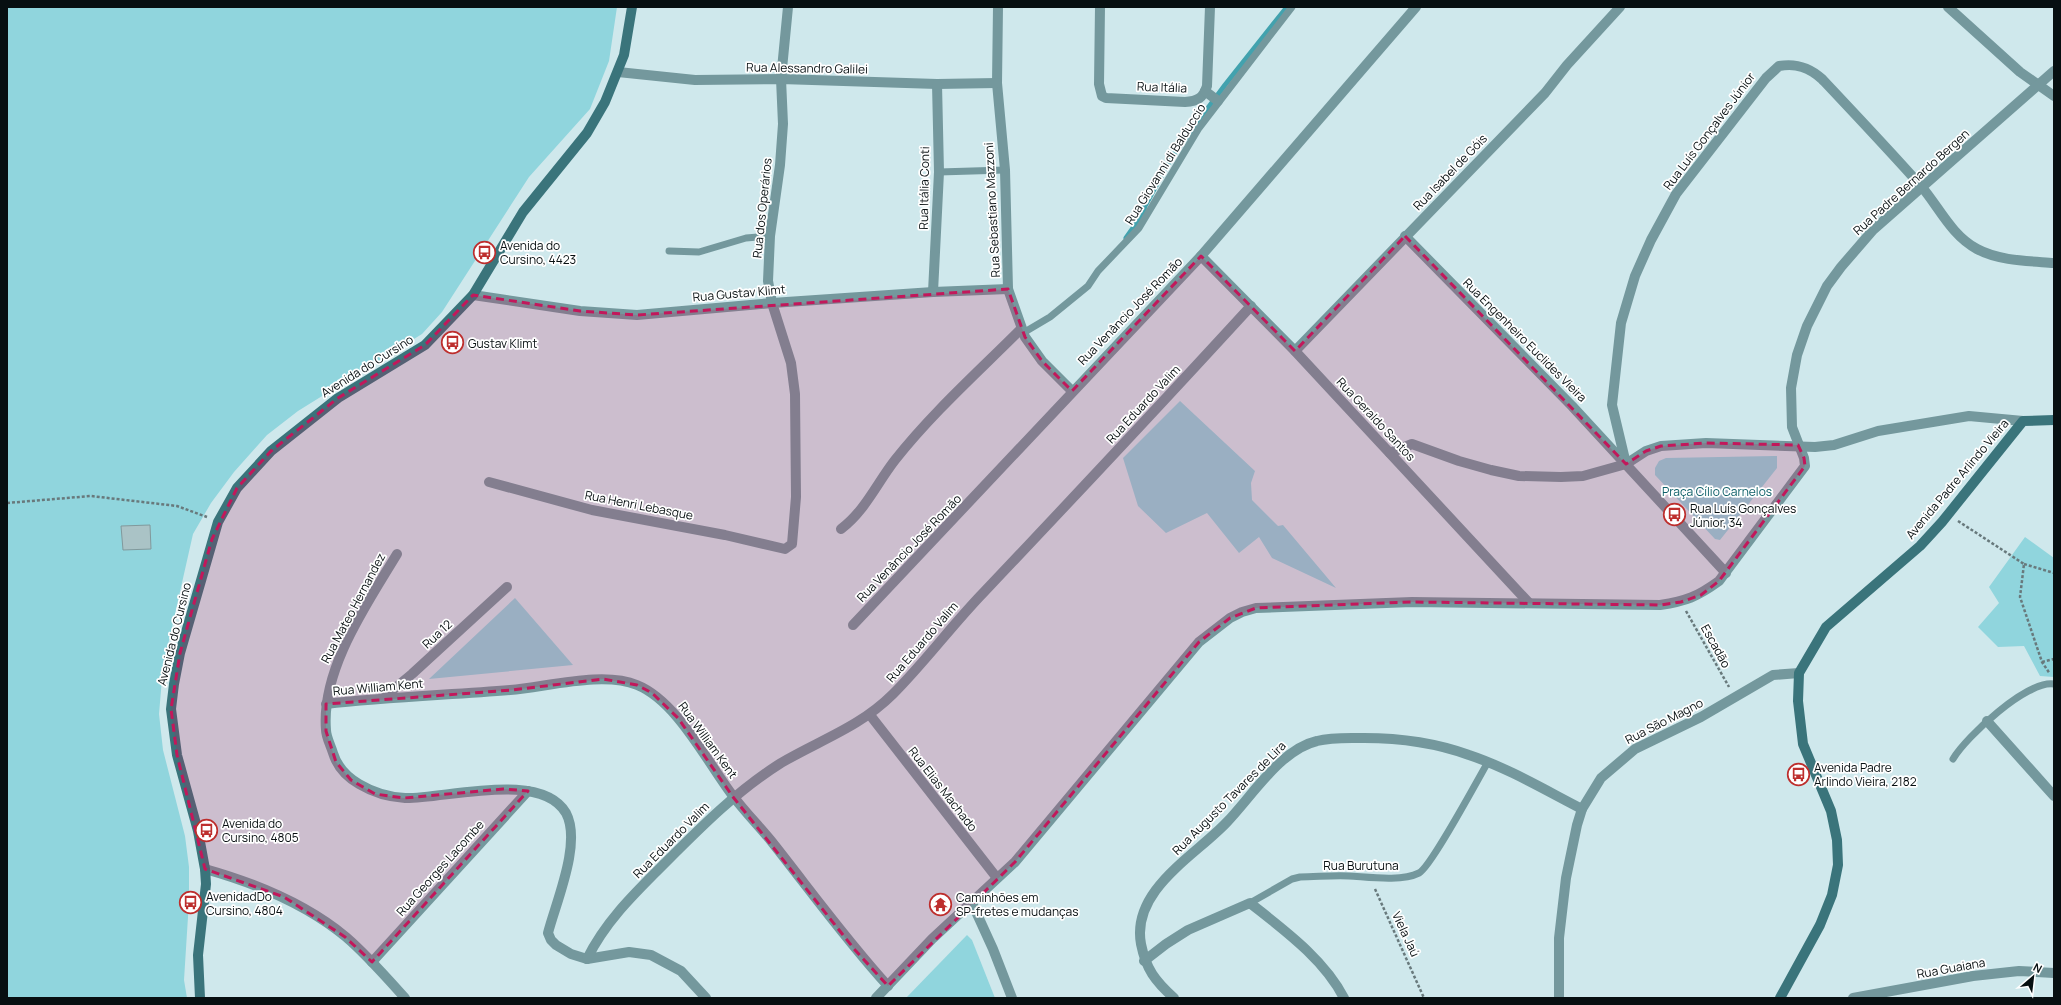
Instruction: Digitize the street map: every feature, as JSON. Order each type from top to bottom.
[{"type":"main road","name":"Avenida do Cursino","points":[[200,998],[198,955],[206,884],[198,830],[177,755],[171,709],[180,653],[218,522],[237,488],[271,450],[338,398],[425,345],[473,295],[522,212],[587,133],[605,102],[624,55],[632,7]]},
{"type":"main road","name":"Avenida Padre Arlindo Vieira","points":[[1780,998],[1820,925],[1832,895],[1838,865],[1837,840],[1832,811],[1803,744],[1798,701],[1799,673],[1826,627],[1920,546],[2023,422],[2054,420]]},
{"type":"street","name":"Rua dos Operários","points":[[785,549],[792,544],[796,496],[795,394],[791,363],[772,303],[768,281],[770,236],[780,165],[783,124],[781,79],[788,7]]},
{"type":"street","name":"Rua Sebastiano Mazzoni","points":[[998,7],[997,83],[1005,170],[1008,289],[1022,331],[1042,361],[1072,391]]},
{"type":"street","name":"Rua Itália","points":[[1100,7],[1099,84],[1102,96],[1106,98],[1194,102],[1201,98],[1206,91]]},
{"type":"street","points":[[1210,7],[1208,80],[1206,91],[1218,101]]},
{"type":"street","name":"Rua Venâncio José Romão","points":[[853,625],[1200,256],[1416,7]]},
{"type":"street","name":"Rua Isabel de Góis","points":[[1295,351],[1545,93],[1567,65],[1620,7]]},
{"type":"street","points":[[1948,7],[2038,86],[2054,96]]},
{"type":"street","name":"Rua Luís Gonçalves Júnior","points":[[1726,573],[1626,464],[1612,404],[1621,323],[1635,276],[1651,240],[1676,194],[1766,78],[1779,66],[1798,65],[1815,72],[1922,187]]},
{"type":"street","name":"Rua Padre Bernardo Bergen","points":[[1726,573],[1806,466],[1792,427],[1791,388],[1797,355],[1816,306],[1827,286],[1873,230],[2054,71]]},
{"type":"street","name":"Rua Alessandro Galilei","points":[[618,72],[695,80],[781,79],[937,84],[997,83]]},
{"type":"street","name":"Rua Itália Conti","points":[[933,292],[939,172],[937,84]]},
{"type":"street","points":[[1922,187],[1950,225],[1963,239],[1976,248],[1999,257],[2054,263]]},
{"type":"street","name":"Rua Engenheiro Euclides Vieira","points":[[1405,236],[1567,400],[1626,464]]},
{"type":"street","name":"Rua Geraldo Santos","points":[[1200,256],[1252,306],[1295,351],[1529,603]]},
{"type":"street","name":"Rua Gustav Klimt","points":[[473,295],[580,310],[637,315],[772,303],[933,292],[1008,289]]},
{"type":"street","name":"Rua Eduardo Valim","points":[[587,959],[597,938],[613,918],[677,851],[733,797],[784,762],[848,729],[870,715],[894,694],[982,594],[1252,306]]},
{"type":"street","points":[[841,529],[852,520],[894,461],[914,438],[1022,331]]},
{"type":"street","points":[[1390,453],[1412,444],[1459,461],[1519,476],[1583,476],[1626,464],[1646,450],[1661,446],[1706,444],[1798,445],[1815,447],[1834,445],[1878,431],[1970,416],[2023,422]]},
{"type":"street","name":"Rua Henri Lebasque","points":[[489,482],[592,510],[725,535],[785,549]]},
{"type":"street","name":"Rua Mateo Hernandez","points":[[397,554],[373,594],[338,661],[331,678],[326,704],[326,731],[336,762],[350,780],[375,794],[404,798],[431,797],[503,789],[528,791],[546,797],[565,812],[571,825],[570,850],[548,933],[551,940],[556,945],[571,954],[587,959],[629,952],[651,955],[681,971],[706,998]]},
{"type":"street","points":[[876,998],[932,939],[1015,862],[1042,832],[1199,642],[1219,626],[1242,612],[1256,608],[1304,605],[1412,602],[1660,605],[1681,602],[1701,595],[1719,581],[1726,573]]},
{"type":"street","name":"Rua 12","points":[[384,698],[507,586]]},
{"type":"street","name":"Rua São Magno","points":[[1559,998],[1560,930],[1566,878],[1577,825],[1582,809],[1601,778],[1635,749],[1735,698],[1773,675],[1799,673]]},
{"type":"street","name":"Rua William Kent","points":[[326,704],[384,698],[512,690],[603,679],[625,681],[652,692],[668,707],[733,797],[771,841],[855,950],[888,986]]},
{"type":"street","name":"Rua Elias Machado","points":[[870,715],[997,878]]},
{"type":"street","points":[[1987,721],[2054,796]]},
{"type":"street","name":"Rua Augusto Tavares de Lira","points":[[1144,961],[1140,937],[1140,920],[1146,902],[1173,872],[1226,823],[1290,754],[1304,745],[1334,738],[1382,738],[1450,750],[1488,762],[1582,809]]},
{"type":"street","name":"Rua Georges Lacombe","points":[[372,962],[528,791]]},
{"type":"street","points":[[204,869],[284,897],[345,937],[372,962],[405,998]]},
{"type":"street","points":[[972,903],[993,949],[1012,998]]},
{"type":"street","points":[[1174,998],[1158,983],[1144,961],[1166,944],[1188,930],[1250,903],[1320,965],[1334,980],[1344,998]]},
{"type":"street","name":"Rua Guaiana","points":[[1853,998],[1973,976],[2019,971],[2054,973]]},
{"type":"lane","name":"Rua Giovanni di Balduccio","points":[[1022,331],[1050,317],[1088,286],[1098,271],[1139,228],[1176,163],[1218,101],[1292,7]]},
{"type":"lane","points":[[939,172],[1005,170]]},
{"type":"lane","points":[[669,251],[699,252],[746,238],[770,236]]},
{"type":"lane","points":[[1953,759],[1987,721],[2015,699],[2038,688],[2054,684]]},
{"type":"lane","name":"Rua Burutuna","points":[[1250,903],[1292,879],[1300,877],[1348,876],[1370,878],[1414,875],[1426,868],[1488,762]]},
{"type":"path","points":[[7,503],[91,496],[177,506],[202,514]]},
{"type":"path","points":[[1947,515],[2024,564],[2054,573]]},
{"type":"path","points":[[2024,564],[2020,597],[2042,662],[2054,660]]},
{"type":"path","name":"Escadão","points":[[1681,602],[1735,698]]},
{"type":"path","name":"Viela Jaú","points":[[1370,878],[1424,998]]},
{"type":"highlighted area","points":[[1405,236],[1626,464],[1646,451],[1661,446],[1706,443],[1798,445],[1804,458],[1805,466],[1719,581],[1701,595],[1681,602],[1660,605],[1412,602],[1256,608],[1230,618],[1199,642],[1015,862],[888,986],[855,950],[733,797],[678,718],[652,693],[637,685],[603,679],[512,690],[326,704],[326,731],[336,762],[351,780],[375,794],[404,798],[503,789],[528,791],[372,962],[345,937],[284,897],[205,869],[177,755],[171,709],[180,653],[212,539],[237,488],[271,451],[338,398],[425,345],[473,295],[580,311],[637,315],[1008,289],[1025,337],[1042,361],[1072,391],[1201,256],[1295,351]]},
{"type":"green space","points":[[7,7],[617,7],[609,61],[590,109],[529,177],[442,312],[422,334],[298,411],[267,435],[234,472],[211,503],[193,534],[163,667],[159,714],[163,750],[185,836],[189,867],[189,901],[184,980],[187,998],[7,998]]},
{"type":"green space","points":[[1180,401],[1255,471],[1251,483],[1252,500],[1278,526],[1283,525],[1336,588],[1272,558],[1259,537],[1239,553],[1207,513],[1166,533],[1138,506],[1123,458]]},
{"type":"green space","name":"Praça Cílio Carnelos","points":[[1777,456],[1777,468],[1720,540],[1715,539],[1655,475],[1655,468],[1659,461],[1666,458]]},
{"type":"green space","points":[[2025,537],[2054,558],[2054,677],[2040,676],[2024,646],[1998,647],[1978,627],[1999,603],[1989,587]]},
{"type":"green space","points":[[515,598],[573,665],[429,679]]},
{"type":"green space","points":[[967,935],[972,940],[995,998],[906,998]]},
{"type":"building","points":[[150,525],[151,549],[123,550],[121,526]]},
{"type":"waterway","points":[[1126,238],[1143,214],[1145,206],[1171,158],[1225,85],[1287,7]]},
{"type":"place","name":"Avenida do Cursino, 4423","points":[[485,252]]},
{"type":"place","name":"Gustav Klimt","points":[[453,343]]},
{"type":"place","name":"Rua Luís Gonçalves Júnior, 34","points":[[1674,515]]},
{"type":"place","name":"Avenida Padre Arlindo Vieira, 2182","points":[[1799,774]]},
{"type":"place","name":"Avenida do Cursino, 4805","points":[[207,830]]},
{"type":"place","name":"AvenidadDo Cursino, 4804","points":[[190,903]]},
{"type":"place","name":"Caminhões em SP-fretes e mudanças","points":[[941,904]]}]
